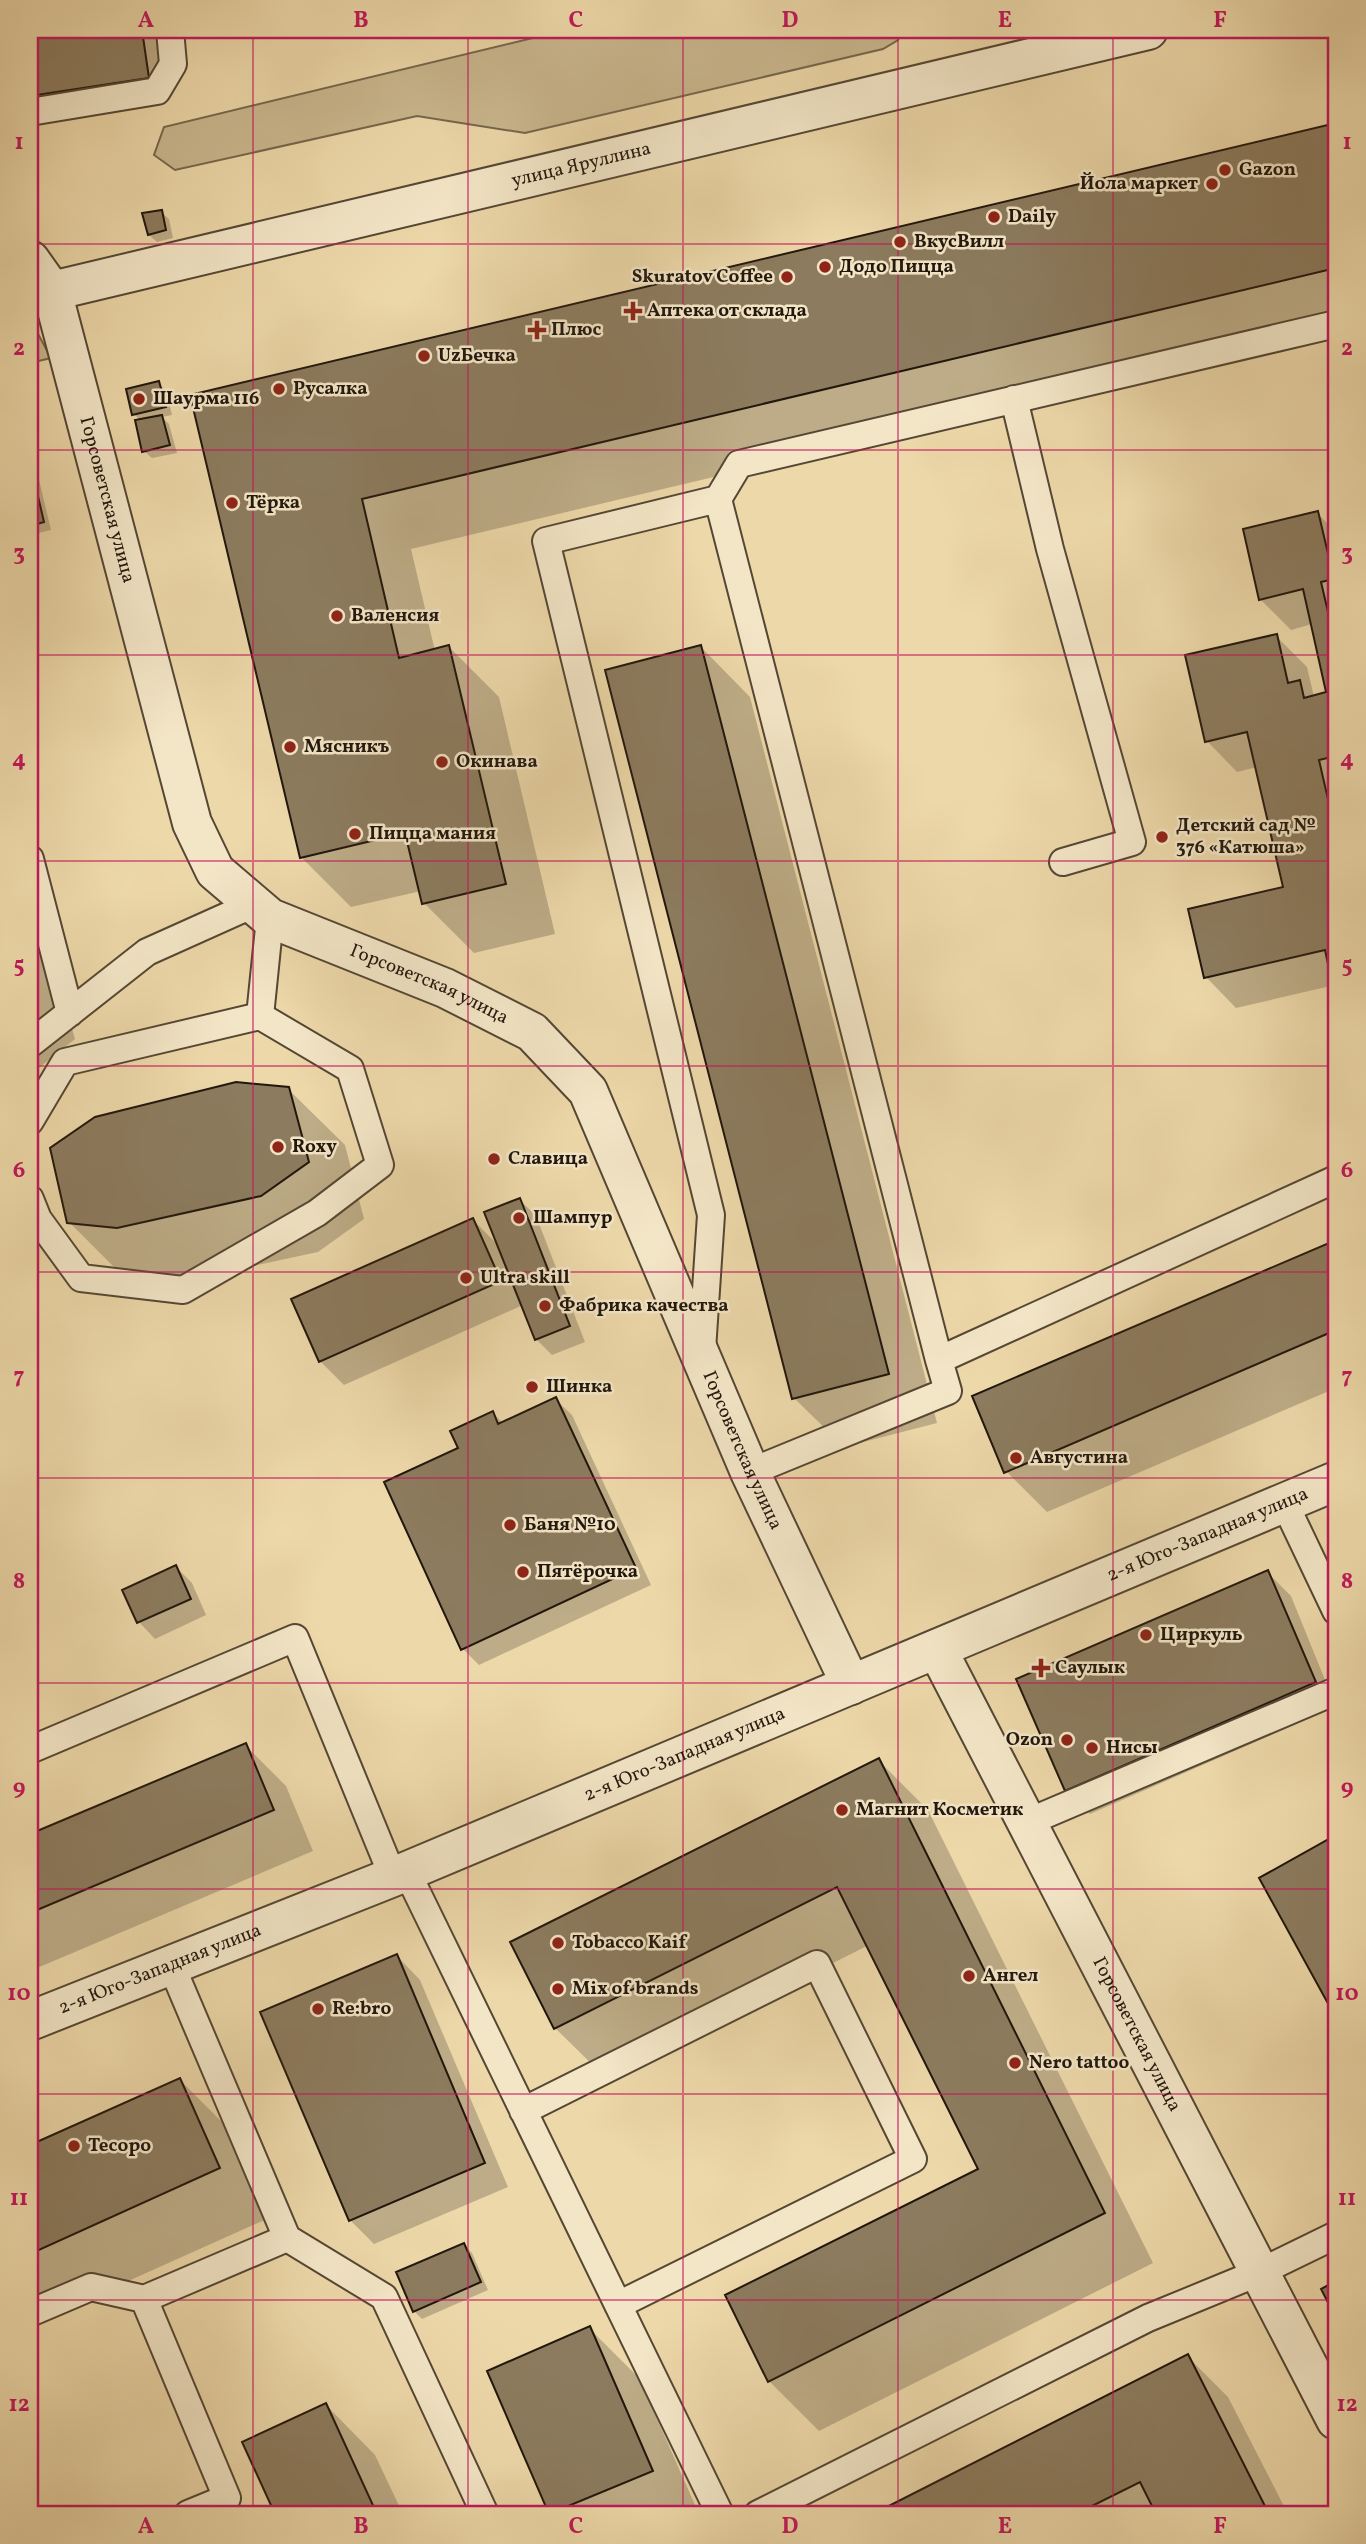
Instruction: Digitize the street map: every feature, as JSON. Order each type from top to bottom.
[{"type":"street","name":"улица Яруллина","points":[[52,291],[1104,35],[1148,30]]},
{"type":"street","points":[[30,260],[52,291]]},
{"type":"street","name":"Горсоветская улица","points":[[52,291],[72,379],[192,823],[215,871],[262,911],[445,988],[532,1032],[588,1091],[750,1472],[851,1685]]},
{"type":"street","name":"2-я Юго-Западная улица","points":[[30,2021],[400,1875],[701,1745],[851,1685],[1336,1481]]},
{"type":"street","name":"Горсоветская улица","points":[[937,1649],[1336,2420]]},
{"type":"lane","points":[[30,112],[157,90],[173,64],[170,30]]},
{"type":"lane","points":[[702,1358],[711,1215],[547,541],[718,499],[739,464],[1336,324]]},
{"type":"lane","points":[[1014,399],[1051,549],[1132,842],[1063,862]]},
{"type":"lane","points":[[718,499],[948,1391],[750,1472]]},
{"type":"lane","points":[[30,859],[70,1013]]},
{"type":"lane","points":[[30,1044],[147,951],[262,911],[260,1016]]},
{"type":"lane","points":[[30,1121],[65,1062],[260,1016],[350,1069],[380,1165],[317,1213],[183,1290],[81,1278],[38,1219],[30,1199]]},
{"type":"lane","points":[[939,1360],[1336,1180]]},
{"type":"lane","points":[[1284,1502],[1336,1611]]},
{"type":"lane","points":[[30,1750],[295,1638],[400,1875],[523,2111],[720,2514]]},
{"type":"lane","points":[[1028,1822],[1336,1691]]},
{"type":"lane","points":[[523,2111],[817,1965],[913,2159],[618,2305]]},
{"type":"lane","points":[[172,1967],[286,2238],[384,2297],[485,2514]]},
{"type":"lane","points":[[758,2514],[1148,2318],[1260,2272],[1336,2235]]},
{"type":"lane","points":[[30,2313],[91,2287],[144,2299],[286,2238]]},
{"type":"lane","points":[[144,2299],[227,2498],[188,2514]]},
{"type":"shaded area","points":[[566,30],[901,30],[898,40],[883,49],[525,133],[417,116],[175,170],[154,155],[164,127]]},
{"type":"shaded area","points":[[30,319],[51,358],[30,363]]},
{"type":"building","points":[[30,30],[142,30],[149,78],[30,96]]},
{"type":"building","points":[[1336,123],[1336,268],[362,499],[399,658],[449,645],[506,884],[422,904],[405,833],[300,858],[190,395]]},
{"type":"building","points":[[162,210],[166,230],[148,235],[142,213]]},
{"type":"building","points":[[159,381],[166,407],[132,415],[126,389]]},
{"type":"building","points":[[162,415],[170,445],[142,452],[135,420]]},
{"type":"building","points":[[30,462],[44,522],[30,526]]},
{"type":"building","points":[[1318,511],[1334,579],[1321,582],[1336,646],[1336,756],[1319,760],[1336,834],[1336,1001],[1325,950],[1204,978],[1188,909],[1283,887],[1247,732],[1205,742],[1185,655],[1277,634],[1288,683],[1300,680],[1304,698],[1326,692],[1303,589],[1259,600],[1243,529]]},
{"type":"building","points":[[701,645],[889,1374],[792,1399],[605,670]]},
{"type":"building","points":[[236,1082],[289,1087],[309,1162],[261,1196],[117,1228],[67,1223],[50,1148],[95,1117]]},
{"type":"building","points":[[520,1198],[570,1326],[535,1340],[484,1212]]},
{"type":"building","points":[[473,1218],[501,1281],[319,1362],[291,1299]]},
{"type":"building","points":[[1336,1240],[1336,1330],[1004,1473],[972,1396]]},
{"type":"building","name":"Баня №10","points":[[556,1397],[636,1568],[461,1650],[384,1482],[458,1448],[450,1431],[493,1411],[498,1424]]},
{"type":"building","points":[[176,1565],[191,1599],[137,1623],[122,1590]]},
{"type":"building","points":[[1268,1570],[1316,1682],[1065,1791],[1016,1679]]},
{"type":"building","points":[[246,1743],[274,1810],[30,1913],[30,1834]]},
{"type":"building","points":[[879,1758],[1105,2213],[768,2382],[725,2295],[978,2169],[837,1887],[554,2029],[510,1942]]},
{"type":"building","points":[[1336,1835],[1336,2018],[1259,1878]]},
{"type":"building","points":[[397,1954],[485,2163],[349,2221],[260,2012]]},
{"type":"building","points":[[180,2078],[220,2168],[30,2254],[30,2145]]},
{"type":"building","points":[[464,2243],[481,2282],[413,2312],[396,2272]]},
{"type":"building","points":[[1336,2281],[1336,2318],[1321,2289]]},
{"type":"building","points":[[590,2326],[653,2471],[549,2514],[487,2371]]},
{"type":"building","points":[[1188,2354],[1269,2514],[1156,2514],[1140,2482],[1076,2514],[873,2514]]},
{"type":"building","points":[[326,2403],[377,2514],[275,2514],[242,2442]]},
{"type":"place","name":"Gazon","points":[[1225,170]]},
{"type":"place","name":"Йола маркет","points":[[1212,184]]},
{"type":"place","name":"Daily","points":[[994,217]]},
{"type":"place","name":"ВкусВилл","points":[[900,242]]},
{"type":"place","name":"Додо Пицца","points":[[825,267]]},
{"type":"place","name":"Skuratov Coffee","points":[[787,277]]},
{"type":"place","name":"Аптека от склада","points":[[633,311]]},
{"type":"place","name":"Плюс","points":[[537,330]]},
{"type":"place","name":"UzБечка","points":[[424,356]]},
{"type":"place","name":"Русалка","points":[[279,389]]},
{"type":"place","name":"Шаурма 116","points":[[139,399]]},
{"type":"place","name":"Тёрка","points":[[232,503]]},
{"type":"place","name":"Валенсия","points":[[337,616]]},
{"type":"place","name":"Мясникъ","points":[[290,747]]},
{"type":"place","name":"Окинава","points":[[442,762]]},
{"type":"place","name":"Пицца мания","points":[[355,834]]},
{"type":"place","name":"Детский сад № 376 «Катюша»","points":[[1162,837]]},
{"type":"place","name":"Roxy","points":[[278,1147]]},
{"type":"place","name":"Славица","points":[[494,1159]]},
{"type":"place","name":"Шампур","points":[[519,1218]]},
{"type":"place","name":"Ultra skill","points":[[466,1278]]},
{"type":"place","name":"Фабрика качества","points":[[545,1306]]},
{"type":"place","name":"Шинка","points":[[532,1387]]},
{"type":"place","name":"Августина","points":[[1016,1458]]},
{"type":"place","name":"Баня №10","points":[[510,1525]]},
{"type":"place","name":"Пятёрочка","points":[[523,1572]]},
{"type":"place","name":"Циркуль","points":[[1146,1635]]},
{"type":"place","name":"Саулык","points":[[1041,1668]]},
{"type":"place","name":"Ozon","points":[[1067,1740]]},
{"type":"place","name":"Нисы","points":[[1092,1748]]},
{"type":"place","name":"Магнит Косметик","points":[[842,1810]]},
{"type":"place","name":"Tobacco Kaif","points":[[558,1943]]},
{"type":"place","name":"Ангел","points":[[969,1976]]},
{"type":"place","name":"Mix of brands","points":[[558,1989]]},
{"type":"place","name":"Re:bro","points":[[318,2009]]},
{"type":"place","name":"Nero tattoo","points":[[1015,2063]]},
{"type":"place","name":"Тесоро","points":[[74,2146]]}]
